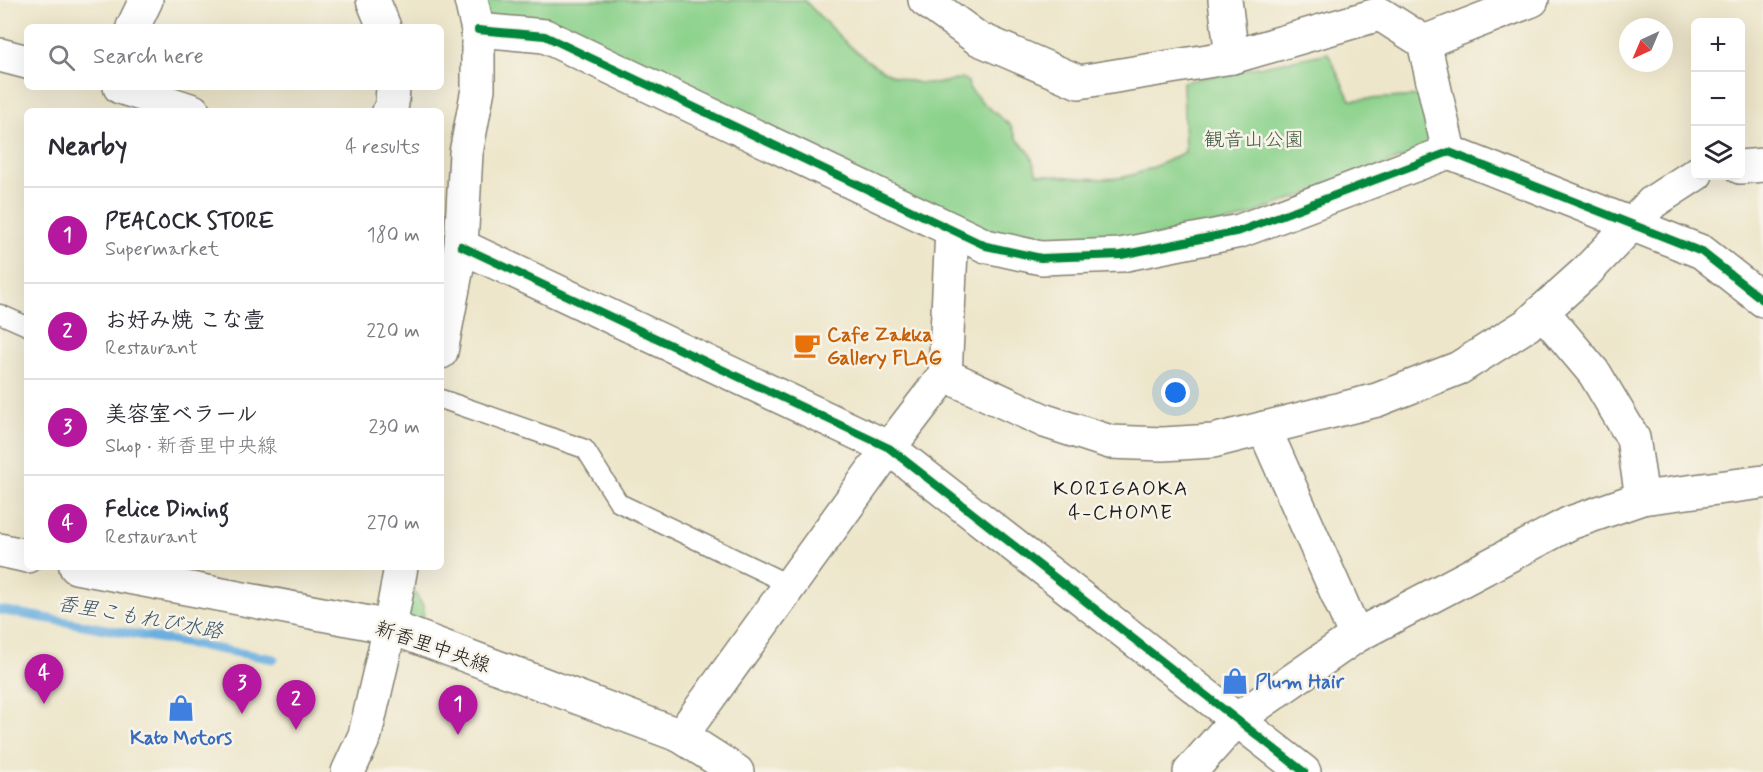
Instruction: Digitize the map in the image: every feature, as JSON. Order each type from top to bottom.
[{"type":"street","points":[[134,24],[146,0]]},
{"type":"street","points":[[373,0],[383,24]]},
{"type":"street","points":[[924,0],[977,38],[1079,82],[1232,57],[1380,14],[1394,12],[1424,42],[1449,152]]},
{"type":"street","points":[[1225,0],[1232,57]]},
{"type":"street","points":[[1424,42],[1532,0]]},
{"type":"street","points":[[444,336],[461,246],[452,206],[466,153],[478,89],[474,15],[546,36],[986,246],[1041,258],[1121,255],[1240,231],[1449,152],[1702,252],[1763,300]]},
{"type":"street","points":[[0,55],[24,61]]},
{"type":"street","points":[[129,90],[184,108]]},
{"type":"street","points":[[390,108],[393,90]]},
{"type":"street","points":[[1745,167],[1763,165]]},
{"type":"street","points":[[945,375],[1045,421],[1110,442],[1163,444],[1213,441],[1377,400],[1459,368],[1527,325],[1587,271],[1653,202],[1691,177]]},
{"type":"street","points":[[681,736],[889,448],[945,375],[952,230]]},
{"type":"street","points":[[461,246],[889,448],[1304,772]]},
{"type":"street","points":[[1542,311],[1595,374],[1633,438],[1642,498]]},
{"type":"street","points":[[1264,428],[1356,636]]},
{"type":"street","points":[[1190,772],[1236,720],[1356,636],[1570,524],[1642,498],[1763,482]]},
{"type":"street","points":[[0,550],[24,555]]},
{"type":"street","name":"新香里中央線","points":[[92,570],[390,627],[681,736],[737,772]]},
{"type":"street","points":[[348,772],[365,735],[400,570]]},
{"type":"lane","points":[[0,314],[24,325]]},
{"type":"lane","points":[[444,400],[585,449],[619,503],[790,585]]},
{"type":"green space","name":"観音山公園","points":[[481,0],[804,0],[855,50],[873,64],[893,75],[914,82],[937,83],[962,78],[968,82],[969,88],[984,104],[1010,125],[1018,140],[1030,153],[1037,174],[1108,179],[1152,168],[1185,152],[1183,82],[1328,53],[1350,100],[1422,96],[1439,144],[1237,220],[1120,244],[1042,247],[990,236],[486,20]]},
{"type":"green space","points":[[413,590],[424,607],[422,639],[390,627]]},
{"type":"waterway","name":"香里こもれび水路","points":[[0,610],[274,659]]},
{"type":"cycle path","points":[[478,30],[545,36],[986,246],[1041,258],[1121,255],[1240,231],[1449,152],[1702,252],[1763,300]]},
{"type":"cycle path","points":[[461,246],[889,448],[1304,772]]},
{"type":"place","name":"Cafe Zakka Gallery FLAG","points":[[807,345]]},
{"type":"place","name":"Plum Hair","points":[[1235,681]]},
{"type":"place","name":"Felice Dining","points":[[44,704]]},
{"type":"place","name":"Kato Motors","points":[[181,708]]},
{"type":"place","name":"美容室べラール","points":[[242,714]]},
{"type":"place","name":"お好み焼 こな壹","points":[[296,730]]},
{"type":"place","name":"PEACOCK STORE","points":[[458,735]]},
{"type":"district","name":"KORIGAOKA 4-CHOME","points":[[1121,500]]}]
